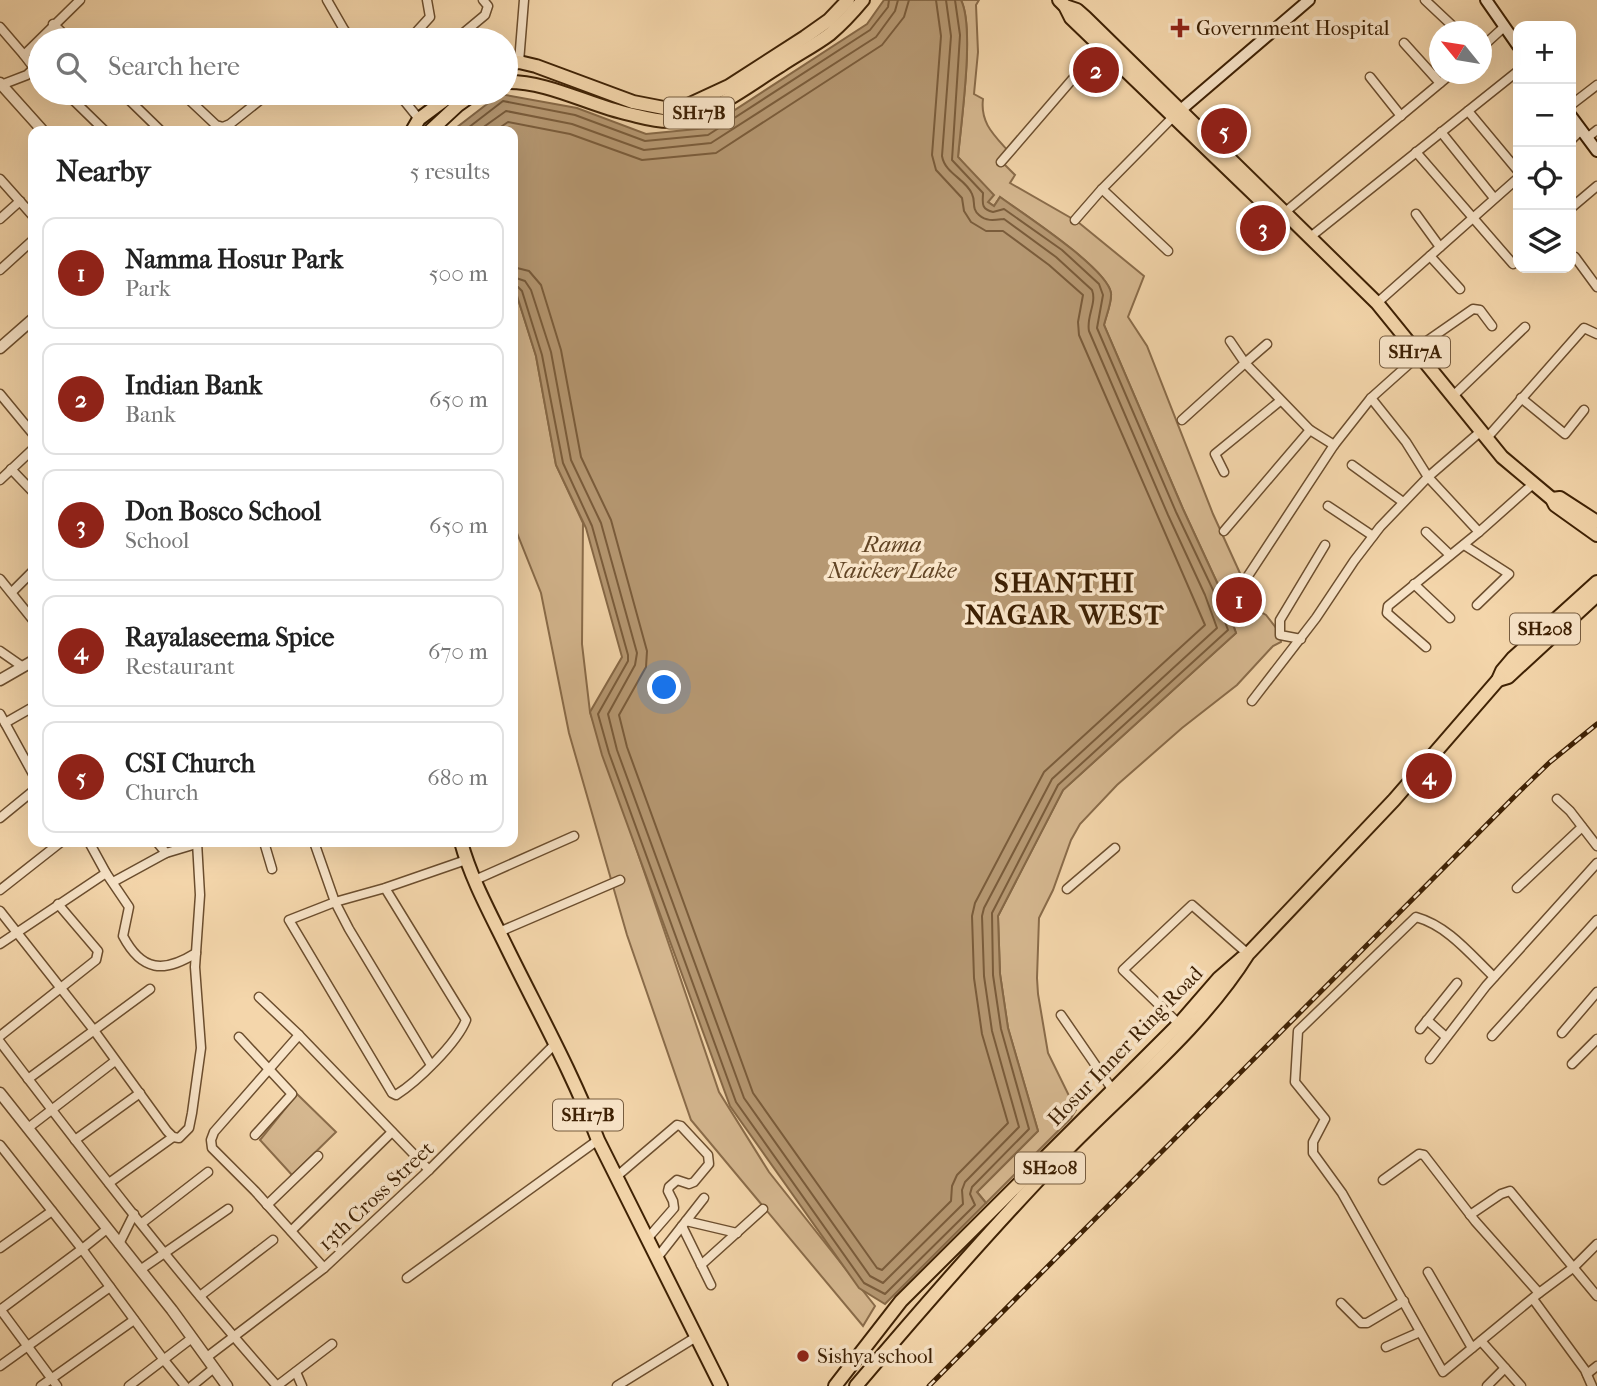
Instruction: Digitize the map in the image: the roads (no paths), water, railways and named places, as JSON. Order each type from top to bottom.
[{"type":"main road","name":"SH17B","points":[[518,65],[633,102],[664,108],[688,105],[729,86],[805,37],[829,20],[848,0]]},
{"type":"main road","name":"SH17B","points":[[518,82],[547,88],[627,114],[670,121],[694,116],[727,99],[828,36],[863,0]]},
{"type":"main road","points":[[1180,110],[1190,95],[1302,0]]},
{"type":"main road","points":[[1180,110],[1194,101],[1309,0]]},
{"type":"main road","points":[[1486,0],[1513,39]]},
{"type":"main road","name":"SH17A","points":[[1062,3],[1077,10],[1180,110],[1264,203],[1280,210],[1377,303],[1511,466],[1552,499],[1555,505],[1597,535]]},
{"type":"main road","name":"SH17A","points":[[1062,3],[1070,18],[1180,110]]},
{"type":"main road","points":[[415,126],[419,119],[438,105]]},
{"type":"main road","points":[[435,126],[458,105]]},
{"type":"main road","points":[[1576,123],[1597,151]]},
{"type":"main road","name":"SH17A","points":[[1552,499],[1560,498],[1597,522]]},
{"type":"main road","name":"Hosur Inner Ring Road","points":[[835,1386],[901,1301],[1179,1024],[1219,978],[1248,954],[1394,800],[1498,680],[1513,657],[1597,582]]},
{"type":"main road","name":"Hosur Inner Ring Road","points":[[1498,680],[1508,677],[1597,595]]},
{"type":"main road","name":"SH17B","points":[[462,847],[499,932],[587,1112],[597,1140],[721,1386]]},
{"type":"main road","name":"Hosur Inner Ring Road","points":[[856,1386],[976,1248],[1062,1155],[1166,1054],[1231,982],[1248,954]]},
{"type":"main road","points":[[863,1350],[877,1361]]},
{"type":"street","points":[[49,28],[80,0]]},
{"type":"street","points":[[327,0],[343,28]]},
{"type":"street","points":[[420,28],[430,17],[427,0]]},
{"type":"street","points":[[469,28],[485,15],[488,6],[483,0]]},
{"type":"street","points":[[518,32],[524,0]]},
{"type":"street","points":[[1425,0],[1447,21]]},
{"type":"street","points":[[53,24],[57,28]]},
{"type":"street","points":[[0,27],[28,59]]},
{"type":"street","points":[[1492,38],[1504,27]]},
{"type":"street","points":[[1404,43],[1429,71]]},
{"type":"street","points":[[1001,162],[1101,46]]},
{"type":"street","points":[[24,55],[28,51]]},
{"type":"street","points":[[28,74],[1,84],[39,126]]},
{"type":"street","points":[[1309,238],[1513,75]]},
{"type":"street","points":[[1370,77],[1401,116]]},
{"type":"street","points":[[1280,210],[1439,84]]},
{"type":"street","points":[[1576,101],[1597,85]]},
{"type":"street","points":[[79,105],[101,126]]},
{"type":"street","points":[[134,105],[156,126]]},
{"type":"street","points":[[195,105],[220,126]]},
{"type":"street","points":[[225,126],[254,105]]},
{"type":"street","points":[[408,105],[419,119]]},
{"type":"street","points":[[1075,220],[1180,110]]},
{"type":"street","points":[[1468,111],[1513,165]]},
{"type":"street","points":[[1576,138],[1597,130]]},
{"type":"street","points":[[1441,132],[1494,198]]},
{"type":"street","points":[[1416,152],[1513,264]]},
{"type":"street","points":[[0,179],[28,210]]},
{"type":"street","points":[[1377,303],[1513,182]]},
{"type":"street","points":[[1576,204],[1597,186]]},
{"type":"street","points":[[1102,189],[1168,251]]},
{"type":"street","points":[[0,219],[20,201]]},
{"type":"street","points":[[1416,215],[1440,247]]},
{"type":"street","points":[[0,270],[28,245]]},
{"type":"street","points":[[1430,256],[1460,289]]},
{"type":"street","points":[[1576,257],[1597,287]]},
{"type":"street","points":[[1244,582],[1334,445],[1371,398],[1416,353],[1473,309],[1480,310],[1492,326]]},
{"type":"street","points":[[0,348],[28,323]]},
{"type":"street","points":[[1453,396],[1525,327]]},
{"type":"street","points":[[1252,701],[1301,639],[1373,536],[1403,502],[1428,477],[1483,435],[1521,398],[1584,328],[1597,334]]},
{"type":"street","points":[[1230,341],[1245,363],[1280,401],[1310,430],[1334,445]]},
{"type":"street","points":[[1182,420],[1267,344]]},
{"type":"street","points":[[0,394],[28,428]]},
{"type":"street","points":[[1371,398],[1406,442],[1428,477],[1479,532]]},
{"type":"street","points":[[1521,398],[1568,437],[1584,410]]},
{"type":"street","points":[[1224,472],[1215,454],[1280,401]]},
{"type":"street","points":[[1223,531],[1310,430]]},
{"type":"street","points":[[0,480],[28,454]]},
{"type":"street","points":[[1352,465],[1403,502]]},
{"type":"street","points":[[11,469],[28,487]]},
{"type":"street","points":[[1426,647],[1386,610],[1533,484]]},
{"type":"street","points":[[1328,506],[1373,536]]},
{"type":"street","points":[[1426,532],[1450,555]]},
{"type":"street","points":[[1301,639],[1280,635],[1280,620],[1325,545]]},
{"type":"street","points":[[1464,545],[1509,574],[1477,605]]},
{"type":"street","points":[[12,592],[28,576]]},
{"type":"street","points":[[0,579],[28,613]]},
{"type":"street","points":[[1414,584],[1450,618]]},
{"type":"street","points":[[0,651],[23,667]]},
{"type":"street","points":[[0,680],[28,664]]},
{"type":"street","points":[[28,709],[2,718],[28,756]]},
{"type":"street","points":[[0,818],[28,796]]},
{"type":"street","points":[[1557,799],[1597,846]]},
{"type":"street","points":[[1517,888],[1582,827]]},
{"type":"street","points":[[475,880],[574,836]]},
{"type":"street","points":[[0,890],[55,847]]},
{"type":"street","points":[[92,847],[129,907],[123,936],[134,953],[156,967],[170,966],[196,953]]},
{"type":"street","points":[[161,847],[166,853]]},
{"type":"street","points":[[113,882],[166,853],[184,847]]},
{"type":"street","points":[[0,911],[93,1029],[173,1137],[179,1138],[189,1128],[201,1048],[195,967],[200,895],[196,847]]},
{"type":"street","points":[[265,847],[272,869]]},
{"type":"street","points":[[316,847],[335,902],[431,1065]]},
{"type":"street","points":[[1067,889],[1115,848]]},
{"type":"street","points":[[385,888],[466,1020],[457,1035],[431,1065],[400,1093],[394,1095],[289,920],[335,902],[466,860]]},
{"type":"street","points":[[1430,1059],[1494,977],[1597,863]]},
{"type":"street","points":[[0,944],[106,873]]},
{"type":"street","points":[[499,932],[620,880]]},
{"type":"street","points":[[0,1036],[99,956],[98,951],[58,904]]},
{"type":"street","points":[[1179,1024],[1123,970],[1192,905],[1248,954]]},
{"type":"street","points":[[1494,977],[1452,936],[1430,920],[1416,917],[1298,1031],[1295,1082],[1325,1119],[1313,1142],[1313,1153],[1342,1193],[1443,1371],[1574,1268],[1597,1244]]},
{"type":"street","points":[[1492,1036],[1597,920]]},
{"type":"street","points":[[1420,1029],[1457,983]]},
{"type":"street","points":[[28,1079],[150,989]]},
{"type":"street","points":[[1562,1033],[1597,992]]},
{"type":"street","points":[[259,997],[429,1170]]},
{"type":"street","points":[[1061,1015],[1112,1089]]},
{"type":"street","points":[[1427,1020],[1446,1037]]},
{"type":"street","points":[[299,1035],[214,1132],[211,1140],[212,1148],[324,1268]]},
{"type":"street","points":[[239,1038],[292,1094],[255,1135]]},
{"type":"street","points":[[1572,1065],[1597,1040]]},
{"type":"street","points":[[0,1042],[109,1183],[277,1386],[332,1343]]},
{"type":"street","name":"13th Cross Street","points":[[207,1357],[324,1268],[429,1170],[555,1044]]},
{"type":"street","points":[[28,1128],[116,1061]]},
{"type":"street","points":[[0,1093],[140,1270],[227,1386]]},
{"type":"street","points":[[75,1140],[140,1093]]},
{"type":"street","points":[[616,1177],[677,1125],[708,1155],[709,1164],[694,1182],[689,1184],[677,1180],[669,1187],[674,1208],[647,1239]]},
{"type":"street","points":[[290,1231],[392,1132]]},
{"type":"street","points":[[109,1183],[173,1137]]},
{"type":"street","points":[[407,1278],[597,1140]]},
{"type":"street","points":[[0,1145],[185,1386]]},
{"type":"street","points":[[1383,1180],[1419,1154],[1424,1155],[1536,1296],[1592,1386]]},
{"type":"street","points":[[267,1205],[318,1156]]},
{"type":"street","points":[[142,1223],[208,1172]]},
{"type":"street","points":[[1470,1215],[1510,1191],[1597,1296]]},
{"type":"street","points":[[657,1258],[704,1198]]},
{"type":"street","points":[[140,1270],[228,1209]]},
{"type":"street","points":[[701,1265],[763,1209]]},
{"type":"street","points":[[0,1248],[52,1211]]},
{"type":"street","points":[[119,1244],[134,1214]]},
{"type":"street","points":[[684,1224],[737,1233]]},
{"type":"street","points":[[684,1224],[711,1285]]},
{"type":"street","points":[[54,1382],[0,1309],[107,1229]]},
{"type":"street","points":[[200,1296],[273,1240]]},
{"type":"street","points":[[1428,1272],[1472,1348]]},
{"type":"street","points":[[0,1366],[110,1287]]},
{"type":"street","points":[[1341,1303],[1361,1323],[1367,1323],[1404,1301]]},
{"type":"street","points":[[41,1386],[54,1382],[135,1320]]},
{"type":"street","points":[[1386,1347],[1420,1332]]},
{"type":"street","points":[[617,1386],[696,1336]]},
{"type":"street","points":[[129,1386],[192,1338]]},
{"type":"street","points":[[1481,1340],[1521,1386]]},
{"type":"street","points":[[1587,1374],[1597,1366]]},
{"type":"street","points":[[192,1386],[214,1368]]},
{"type":"street","points":[[1487,1386],[1505,1368]]},
{"type":"street","points":[[296,1372],[303,1386]]},
{"type":"water","name":"Rama Naicker Lake","points":[[884,0],[961,0],[965,13],[967,53],[958,157],[994,195],[988,202],[994,206],[1000,197],[1080,256],[1106,282],[1111,297],[1104,325],[1220,589],[1236,633],[1063,790],[998,916],[1000,974],[1008,1028],[1038,1131],[977,1192],[986,1203],[885,1304],[859,1288],[730,1106],[602,755],[590,712],[622,657],[586,528],[556,465],[536,356],[518,299],[518,126],[458,126],[486,105],[518,105],[518,97],[577,108],[646,134],[707,128],[867,24]]},
{"type":"railway","points":[[929,1386],[1520,791],[1550,762],[1597,724]]},
{"type":"place","name":"Government Hospital","points":[[1180,28]]},
{"type":"place","name":"Indian Bank","points":[[1096,70]]},
{"type":"place","name":"CSI Church","points":[[1224,131]]},
{"type":"place","name":"Don Bosco School","points":[[1263,228]]},
{"type":"place","name":"Namma Hosur Park","points":[[1239,600]]},
{"type":"place","name":"Rayalaseema Spice","points":[[1429,776]]},
{"type":"place","name":"Sishya school","points":[[803,1356]]},
{"type":"district","name":"SHANTHI NAGAR WEST","points":[[1065,598]]}]
